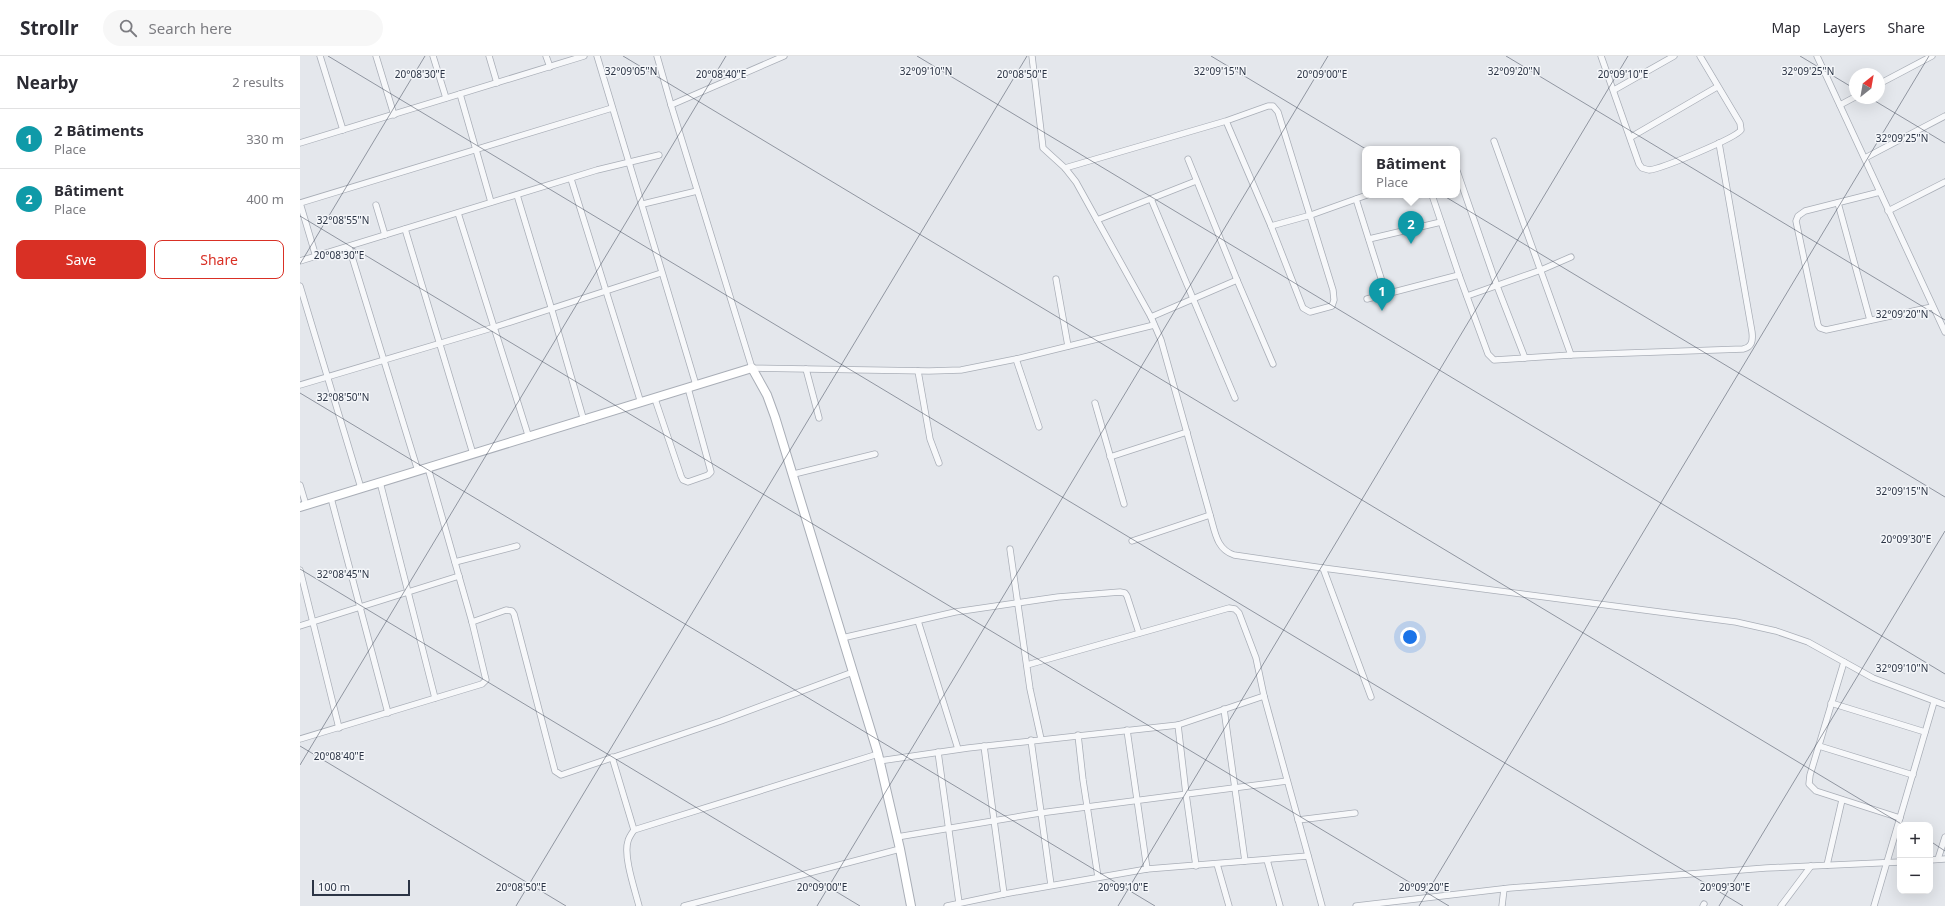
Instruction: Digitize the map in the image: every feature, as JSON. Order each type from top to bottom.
[{"type":"street","points":[[320,56],[343,130]]},
{"type":"street","points":[[376,56],[394,114]]},
{"type":"street","points":[[433,56],[446,98]]},
{"type":"street","points":[[489,56],[497,83]]},
{"type":"street","points":[[546,56],[550,67]]},
{"type":"street","points":[[300,143],[584,56]]},
{"type":"street","points":[[597,56],[612,108],[630,161],[661,273],[696,385]]},
{"type":"street","points":[[657,56],[752,368],[771,404],[794,474],[878,757],[900,849],[911,906]]},
{"type":"street","points":[[671,105],[784,56]]},
{"type":"street","points":[[1032,56],[1043,148],[1065,168],[1076,182],[1151,318],[1161,340],[1220,546],[1228,553],[1323,568],[1736,622],[1790,635],[1808,642],[1873,678],[1945,705]]},
{"type":"street","points":[[1601,56],[1639,164],[1645,170],[1653,170],[1719,143],[1739,132],[1741,126],[1700,56]]},
{"type":"street","points":[[1614,90],[1674,56]]},
{"type":"street","points":[[1817,56],[1932,307],[1945,332]]},
{"type":"street","points":[[1885,81],[1932,56]]},
{"type":"street","points":[[1630,137],[1717,86]]},
{"type":"street","points":[[460,94],[491,202]]},
{"type":"street","points":[[1840,105],[1849,100]]},
{"type":"street","points":[[1065,168],[1268,106],[1273,106],[1276,109],[1311,216],[1334,300],[1332,306],[1310,312],[1305,311],[1301,304],[1271,226],[1226,120]]},
{"type":"street","points":[[316,257],[300,203],[612,108]]},
{"type":"street","points":[[1865,158],[1945,116]]},
{"type":"street","points":[[1494,141],[1571,355]]},
{"type":"street","points":[[1433,198],[1459,275],[1491,358],[1494,360],[1571,355],[1749,348],[1752,344],[1752,332],[1719,143]]},
{"type":"street","points":[[300,262],[491,202],[630,161],[659,155]]},
{"type":"street","points":[[1188,159],[1236,280],[1273,364]]},
{"type":"street","points":[[571,179],[641,403]]},
{"type":"street","points":[[1460,180],[1497,286],[1525,358]]},
{"type":"street","points":[[1097,220],[1196,181]]},
{"type":"street","points":[[1888,211],[1945,182]]},
{"type":"street","points":[[642,204],[697,191]]},
{"type":"street","points":[[1880,192],[1801,212],[1796,221],[1818,325],[1820,328],[1826,330],[1932,307]]},
{"type":"street","points":[[517,195],[584,421]]},
{"type":"street","points":[[1271,226],[1311,216],[1362,197]]},
{"type":"street","points":[[1151,199],[1235,398]]},
{"type":"street","points":[[1356,199],[1386,294]]},
{"type":"street","points":[[1838,203],[1870,320]]},
{"type":"street","points":[[376,205],[385,235]]},
{"type":"street","points":[[458,213],[530,438]]},
{"type":"street","points":[[1369,239],[1441,222]]},
{"type":"street","points":[[405,229],[473,454]]},
{"type":"street","points":[[349,247],[418,471]]},
{"type":"street","points":[[1467,296],[1541,270],[1571,257]]},
{"type":"street","points":[[300,385],[494,327],[551,307],[661,273]]},
{"type":"street","points":[[1367,299],[1459,275]]},
{"type":"street","points":[[1056,279],[1068,346]]},
{"type":"street","points":[[1151,318],[1236,280]]},
{"type":"street","points":[[300,286],[361,488]]},
{"type":"street","points":[[300,485],[303,506],[530,438],[752,368],[918,371],[961,370],[1016,359],[1154,325]]},
{"type":"street","points":[[1016,359],[1039,427]]},
{"type":"street","points":[[806,369],[819,418]]},
{"type":"street","points":[[918,371],[930,439],[939,463]]},
{"type":"street","points":[[655,398],[681,476],[683,480],[688,482],[708,475],[711,472],[688,388]]},
{"type":"street","points":[[1094,403],[1124,504]]},
{"type":"street","points":[[1110,457],[1187,432]]},
{"type":"street","points":[[794,474],[875,454]]},
{"type":"street","points":[[300,739],[482,684],[486,680],[472,622],[428,468]]},
{"type":"street","points":[[380,482],[435,698]]},
{"type":"street","points":[[330,498],[361,606],[388,713]]},
{"type":"street","points":[[1132,541],[1210,515]]},
{"type":"street","points":[[455,562],[517,546]]},
{"type":"street","points":[[1010,549],[1030,689],[1041,739]]},
{"type":"street","points":[[1323,568],[1371,697]]},
{"type":"street","points":[[300,570],[338,728]]},
{"type":"street","points":[[300,626],[459,576]]},
{"type":"street","points":[[842,638],[955,612],[1058,597],[1125,593],[1139,632]]},
{"type":"street","points":[[1027,665],[1220,610],[1229,608],[1235,609],[1239,613],[1256,658],[1264,696],[1322,906]]},
{"type":"street","points":[[472,622],[506,610],[512,611],[514,614],[557,773],[561,775],[722,721],[853,672]]},
{"type":"street","points":[[918,621],[958,749]]},
{"type":"street","points":[[1844,662],[1810,775],[1809,784],[1816,791],[1900,818]]},
{"type":"street","points":[[639,906],[630,873],[627,846],[628,840],[634,830],[878,757],[938,752],[1031,740],[1178,725],[1264,696]]},
{"type":"street","points":[[1874,906],[1934,702]]},
{"type":"street","points":[[1831,703],[1925,732]]},
{"type":"street","points":[[1224,709],[1245,861]]},
{"type":"street","points":[[1178,725],[1196,866]]},
{"type":"street","points":[[1127,730],[1147,869]]},
{"type":"street","points":[[1078,735],[1083,780],[1098,877]]},
{"type":"street","points":[[1031,740],[1051,886]]},
{"type":"street","points":[[984,746],[1004,894]]},
{"type":"street","points":[[1819,746],[1912,775]]},
{"type":"street","points":[[938,752],[947,828],[959,903]]},
{"type":"street","points":[[612,757],[634,830]]},
{"type":"street","points":[[897,837],[1040,813],[1288,782]]},
{"type":"street","points":[[1827,865],[1842,800]]},
{"type":"street","points":[[1298,820],[1355,813]]},
{"type":"street","points":[[1938,859],[1945,837]]},
{"type":"street","points":[[684,906],[900,849]]},
{"type":"street","points":[[947,906],[1004,894],[1147,869],[1308,856]]},
{"type":"street","points":[[1933,860],[1945,859]]},
{"type":"street","points":[[1267,860],[1280,906]]},
{"type":"street","points":[[1356,906],[1504,889],[1811,866],[1897,862]]},
{"type":"street","points":[[1217,864],[1229,906]]},
{"type":"street","points":[[1781,906],[1811,866]]},
{"type":"street","points":[[1502,906],[1504,889]]},
{"type":"place","name":"Bâtiment","points":[[1411,244]]},
{"type":"place","name":"2 Bâtiments","points":[[1382,311]]}]
